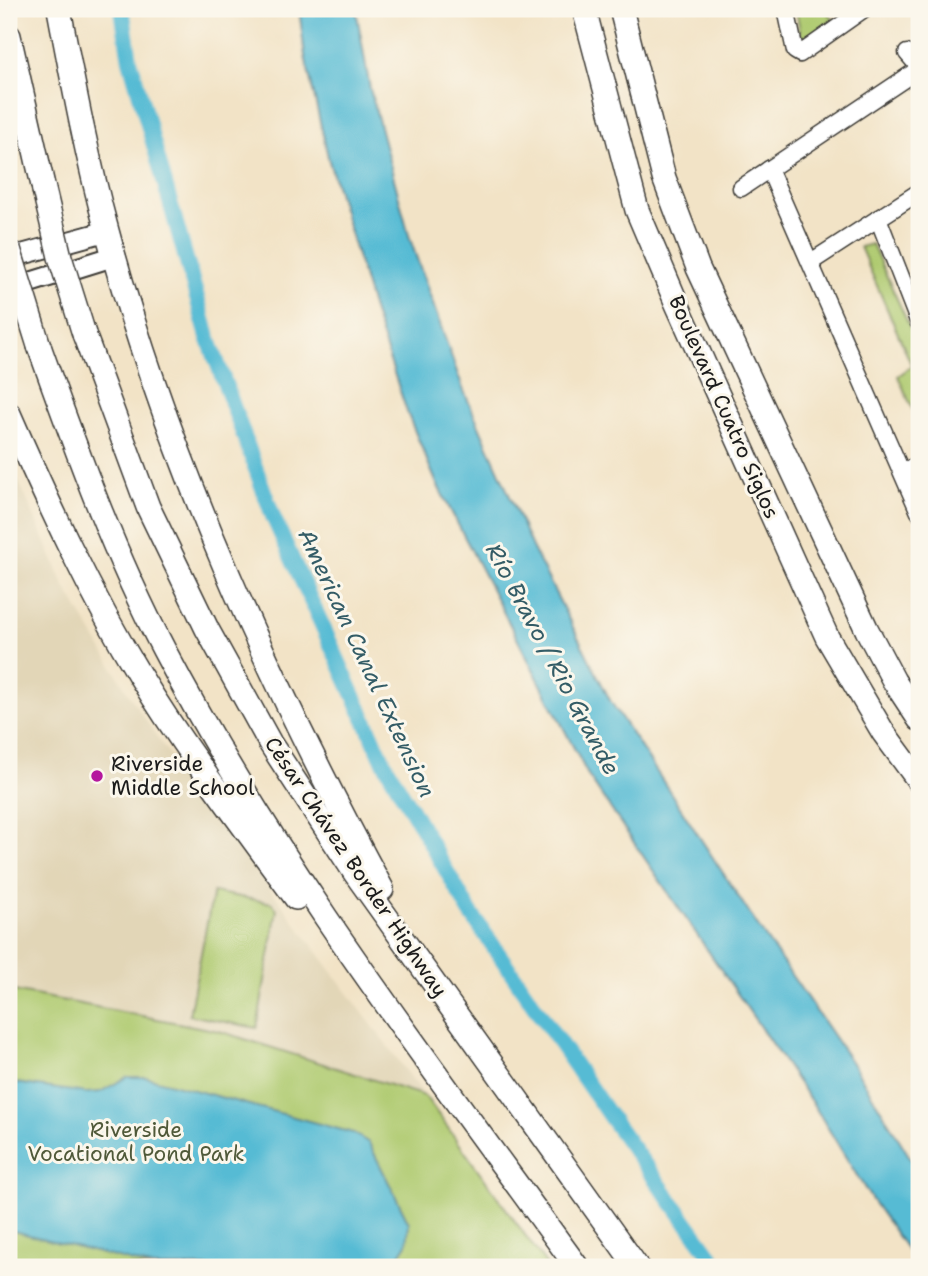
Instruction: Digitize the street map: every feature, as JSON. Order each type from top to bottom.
[{"type":"highway","points":[[59,9],[107,232],[172,434],[269,667],[306,747],[436,987]]},
{"type":"highway","name":"Boulevard Cuatro Siglos","points":[[584,9],[637,210],[677,304],[827,637],[876,721],[919,781]]},
{"type":"highway","name":"Boulevard Cuatro Siglos","points":[[621,9],[664,178],[698,268],[867,630],[894,681],[919,719]]},
{"type":"highway","name":"César Chávez Border Highway","points":[[9,36],[60,257],[84,334],[148,507],[207,629],[312,810],[637,1267]]},
{"type":"highway","points":[[9,249],[39,346],[113,543],[163,649],[247,798],[378,995],[577,1267]]},
{"type":"highway","points":[[9,414],[60,527],[141,678],[220,797],[319,929],[378,995]]},
{"type":"main road","points":[[9,258],[107,232]]},
{"type":"main road","points":[[9,289],[115,256]]},
{"type":"street","points":[[786,9],[795,51],[800,54],[855,11]]},
{"type":"street","points":[[741,188],[919,68],[907,53]]},
{"type":"street","points":[[769,169],[919,512]]},
{"type":"street","points":[[811,261],[919,192]]},
{"type":"street","points":[[878,218],[919,323]]},
{"type":"street","points":[[904,474],[919,463]]},
{"type":"shaded area","name":"Riverside Middle School","points":[[9,459],[65,587],[131,698],[161,743],[425,1096],[219,1031],[9,990]]},
{"type":"green space","points":[[796,9],[825,9],[834,19],[802,43]]},
{"type":"green space","points":[[872,244],[919,347],[919,413],[915,415],[898,376],[912,366],[860,247]]},
{"type":"green space","points":[[213,892],[272,903],[277,909],[257,1028],[189,1015]]},
{"type":"green space","name":"Riverside Vocational Pond Park","points":[[9,990],[219,1031],[425,1096],[548,1267],[9,1267]]},
{"type":"water","name":"Río Bravo / Rio Grande","points":[[299,9],[356,9],[370,89],[410,239],[463,389],[532,547],[611,702],[761,931],[854,1066],[919,1172],[919,1267],[872,1200],[815,1107],[589,777],[437,484],[408,415],[373,310],[329,161],[305,56]]},
{"type":"water","points":[[127,1077],[146,1077],[353,1133],[369,1143],[409,1223],[407,1244],[392,1267],[153,1267],[9,1230],[9,1082],[86,1093],[100,1092]]},
{"type":"waterway","name":"American Canal Extension","points":[[122,9],[130,60],[208,337],[274,519],[384,762],[470,912],[611,1118],[719,1267]]},
{"type":"place","name":"Riverside Middle School","points":[[97,776]]}]
